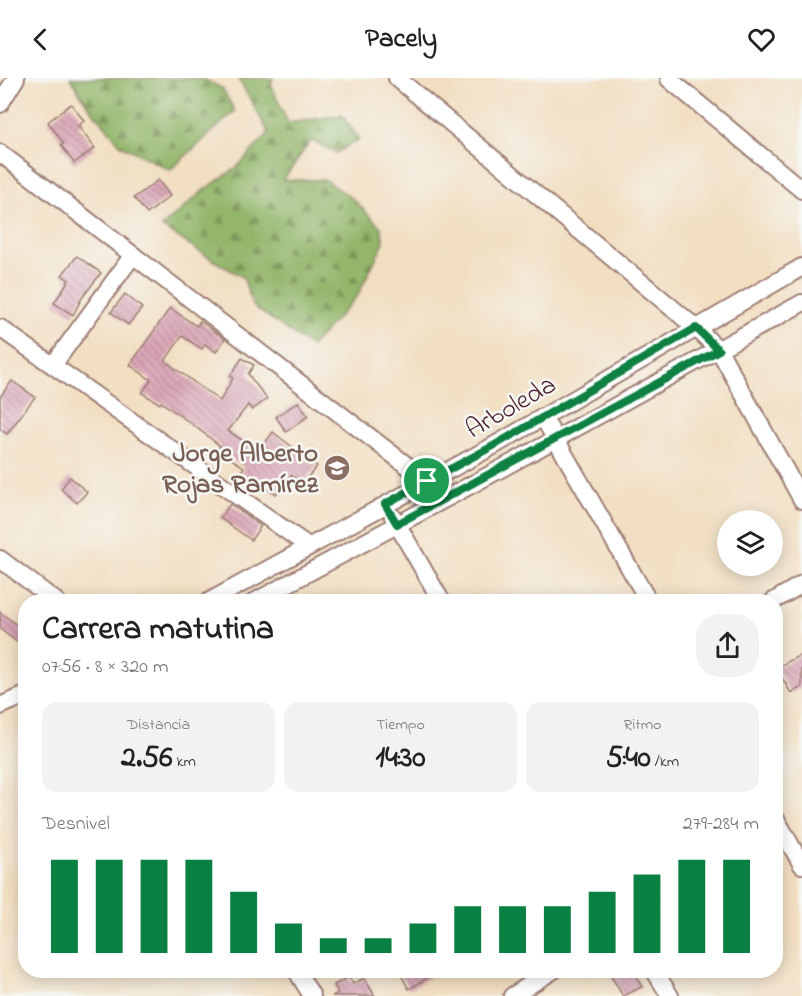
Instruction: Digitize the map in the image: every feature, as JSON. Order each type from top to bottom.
[{"type":"street","points":[[0,104],[16,78]]},
{"type":"street","points":[[397,78],[696,328],[719,350],[802,500]]},
{"type":"street","points":[[669,79],[802,190]]},
{"type":"street","points":[[0,153],[447,497]]},
{"type":"street","points":[[53,365],[133,255]]},
{"type":"street","name":"Arboleda","points":[[222,594],[543,417],[802,267]]},
{"type":"street","name":"Arboleda","points":[[269,594],[556,440],[802,303]]},
{"type":"street","points":[[0,328],[308,546]]},
{"type":"street","points":[[543,417],[644,594]]},
{"type":"street","points":[[385,504],[437,594]]},
{"type":"street","points":[[0,559],[46,594]]},
{"type":"street","points":[[783,595],[802,584]]},
{"type":"street","points":[[0,706],[18,698]]},
{"type":"street","points":[[783,831],[802,865]]},
{"type":"street","points":[[301,978],[312,996]]},
{"type":"street","points":[[512,996],[541,978]]},
{"type":"street","points":[[659,978],[670,996]]},
{"type":"green space","points":[[70,78],[201,78],[222,88],[235,111],[170,170],[121,145],[87,104]]},
{"type":"green space","points":[[238,78],[273,78],[271,85],[288,123],[342,115],[359,139],[336,153],[311,140],[283,180],[325,180],[352,198],[381,227],[384,242],[358,295],[311,347],[253,306],[243,277],[162,227],[204,190],[236,168],[269,133]]},
{"type":"building","points":[[71,104],[84,121],[78,126],[95,148],[74,163],[48,122]]},
{"type":"building","points":[[158,180],[170,196],[147,214],[134,198]]},
{"type":"building","points":[[77,256],[101,273],[82,298],[73,315],[54,303],[69,280],[62,275]]},
{"type":"building","points":[[125,294],[142,308],[128,325],[111,312]]},
{"type":"building","points":[[170,308],[197,326],[200,321],[225,339],[216,352],[205,344],[202,349],[182,336],[165,361],[220,401],[233,378],[230,376],[242,358],[254,365],[248,374],[267,399],[252,410],[248,405],[228,431],[259,451],[273,432],[317,466],[302,484],[291,475],[276,494],[259,481],[257,483],[241,472],[244,467],[217,450],[220,446],[193,425],[161,402],[160,404],[142,393],[151,380],[130,365]]},
{"type":"building","points":[[12,381],[35,397],[7,434],[0,429],[0,397]]},
{"type":"building","points":[[298,402],[308,416],[286,432],[276,417]]},
{"type":"building","points":[[70,477],[87,492],[77,503],[61,489]]},
{"type":"building","points":[[230,504],[261,526],[251,540],[220,518]]},
{"type":"building","points":[[0,612],[18,626],[18,643],[0,629]]},
{"type":"building","points":[[802,654],[802,687],[791,693],[783,680],[783,664]]},
{"type":"building","points":[[347,978],[353,984],[364,978],[375,996],[332,996],[338,993],[334,985]]},
{"type":"building","points":[[403,978],[428,978],[409,989]]},
{"type":"building","points":[[612,978],[637,978],[642,987],[623,996]]},
{"type":"place","name":"Jorge Alberto Rojas Ramírez","points":[[337,468]]},
{"type":"route","points":[[696,328],[719,350],[397,524],[385,504],[427,481],[495,445],[696,328]]}]
